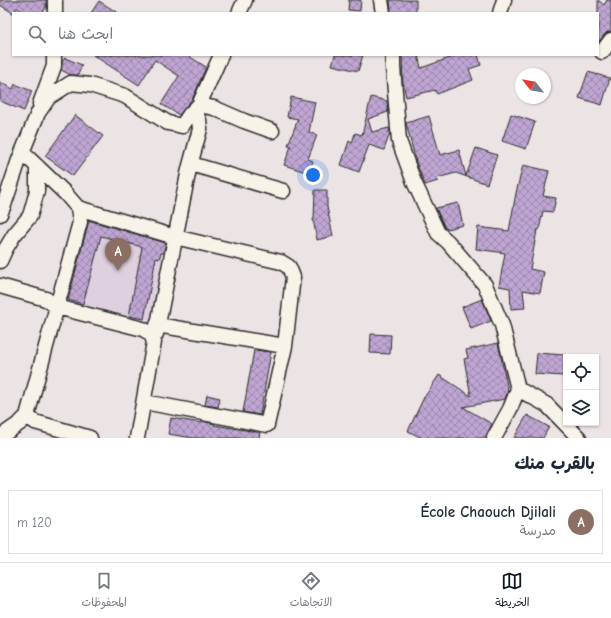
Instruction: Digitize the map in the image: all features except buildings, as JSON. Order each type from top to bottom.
[{"type":"street","points":[[55,0],[55,12]]},
{"type":"street","points":[[239,12],[245,0]]},
{"type":"street","points":[[381,0],[383,12]]},
{"type":"street","points":[[500,12],[504,0]]},
{"type":"street","points":[[602,52],[611,40]]},
{"type":"street","points":[[30,132],[54,66],[54,56]]},
{"type":"street","points":[[0,214],[30,132],[38,113],[49,96],[71,83],[90,85],[126,96],[168,123],[182,126],[197,107],[221,56]]},
{"type":"street","points":[[393,56],[399,142],[414,182],[438,233],[448,242],[485,285],[502,325],[518,389],[510,409],[494,438]]},
{"type":"street","points":[[197,107],[214,108],[272,131]]},
{"type":"street","points":[[138,438],[157,325],[191,164],[200,129],[197,107]]},
{"type":"street","points":[[22,152],[65,193],[78,208],[175,237],[281,262],[289,267],[293,277],[285,346],[267,426],[144,402]]},
{"type":"street","points":[[191,164],[283,191]]},
{"type":"street","points":[[0,261],[14,235],[30,216],[38,191],[37,166]]},
{"type":"street","points":[[0,437],[20,423],[27,416],[80,222],[78,208]]},
{"type":"street","points":[[0,286],[46,299],[56,307],[144,329],[151,334],[154,342]]},
{"type":"street","points":[[157,325],[285,346]]},
{"type":"street","points":[[518,389],[547,405],[579,438]]},
{"type":"street","points":[[27,416],[35,422],[90,438]]},
{"type":"shaded area","points":[[86,217],[173,240],[153,327],[62,303]]},
{"type":"place","name":"École Chaouch Djilali","points":[[118,271]]}]
